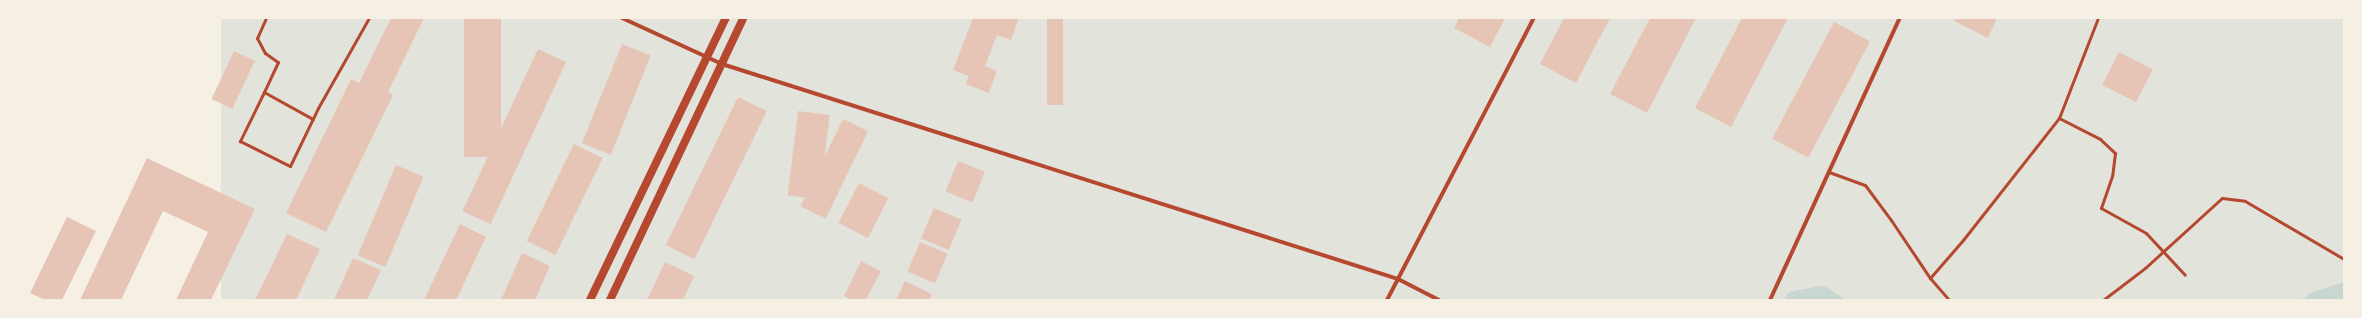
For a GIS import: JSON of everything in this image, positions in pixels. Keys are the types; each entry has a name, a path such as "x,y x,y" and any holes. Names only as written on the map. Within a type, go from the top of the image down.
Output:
{"main road":[{"path":"590,300 726,18"},
{"path":"610,300 743,18"}],"street":[{"path":"622,18 722,64 1398,279 1439,300"},
{"path":"1386,300 1534,18"},
{"path":"1770,300 1900,18"}],"lane":[{"path":"266,18 257,38 264,53 278,62 240,141 290,166 313,119 369,18"},
{"path":"1930,278 1963,240 2059,118 2098,18"},
{"path":"264,92 313,119"},
{"path":"2059,118 2100,139 2115,153 2112,176 2101,208 2146,234 2185,275"},
{"path":"1829,172 1865,185 1891,220 1930,278 1949,300"},
{"path":"2103,300 2164,252 2222,198 2245,200 2344,259"}],"shaded area":[{"path":"221,18 2344,18 2344,300 221,300"},
{"path":"2344,282 2344,300 2302,300 2310,293"},
{"path":"1819,286 1826,287 1846,300 1783,300 1789,292"}],"building":[{"path":"391,18 424,18 388,92 393,95 326,232 286,213 351,79 359,83"},
{"path":"464,18 501,18 501,157 464,157"},
{"path":"973,18 1019,18 1011,40 997,35 985,66 997,71 989,93 966,84 969,76 953,70"},
{"path":"1047,18 1063,18 1063,105 1047,105"},
{"path":"1459,18 1505,18 1490,47 1454,28"},
{"path":"1564,18 1610,18 1576,83 1540,64"},
{"path":"1650,18 1696,18 1647,113 1610,94"},
{"path":"1742,18 1788,18 1731,127 1695,108"},
{"path":"1956,18 1997,18 1988,38 1954,21"},
{"path":"1834,22 1870,41 1808,158 1772,139"},
{"path":"622,44 651,56 611,155 582,143"},
{"path":"538,49 566,62 490,224 462,211"},
{"path":"234,51 255,61 232,109 212,99"},
{"path":"2119,52 2153,69 2136,102 2102,85"},
{"path":"738,97 767,111 694,259 666,245"},
{"path":"798,111 830,115 819,199 788,195"},
{"path":"843,119 868,131 826,218 800,206"},
{"path":"574,144 603,158 555,255 527,241"},
{"path":"147,158 255,209 211,300 176,300 208,232 163,211 121,300 80,300"},
{"path":"958,161 985,172 973,202 946,192"},
{"path":"396,165 424,177 385,267 358,255"},
{"path":"859,183 888,198 868,238 839,223"},
{"path":"934,208 962,220 949,250 921,238"},
{"path":"67,217 96,231 62,300 45,300 30,293"},
{"path":"460,224 486,237 456,300 424,300"},
{"path":"287,234 320,249 296,300 255,300"},
{"path":"920,242 948,254 935,283 907,271"},
{"path":"522,253 550,266 535,300 501,300"},
{"path":"353,258 381,270 367,300 334,300"},
{"path":"861,261 881,271 866,300 852,300 844,296"},
{"path":"665,262 694,276 683,300 647,300"},
{"path":"905,281 932,294 929,300 896,300"}]}
